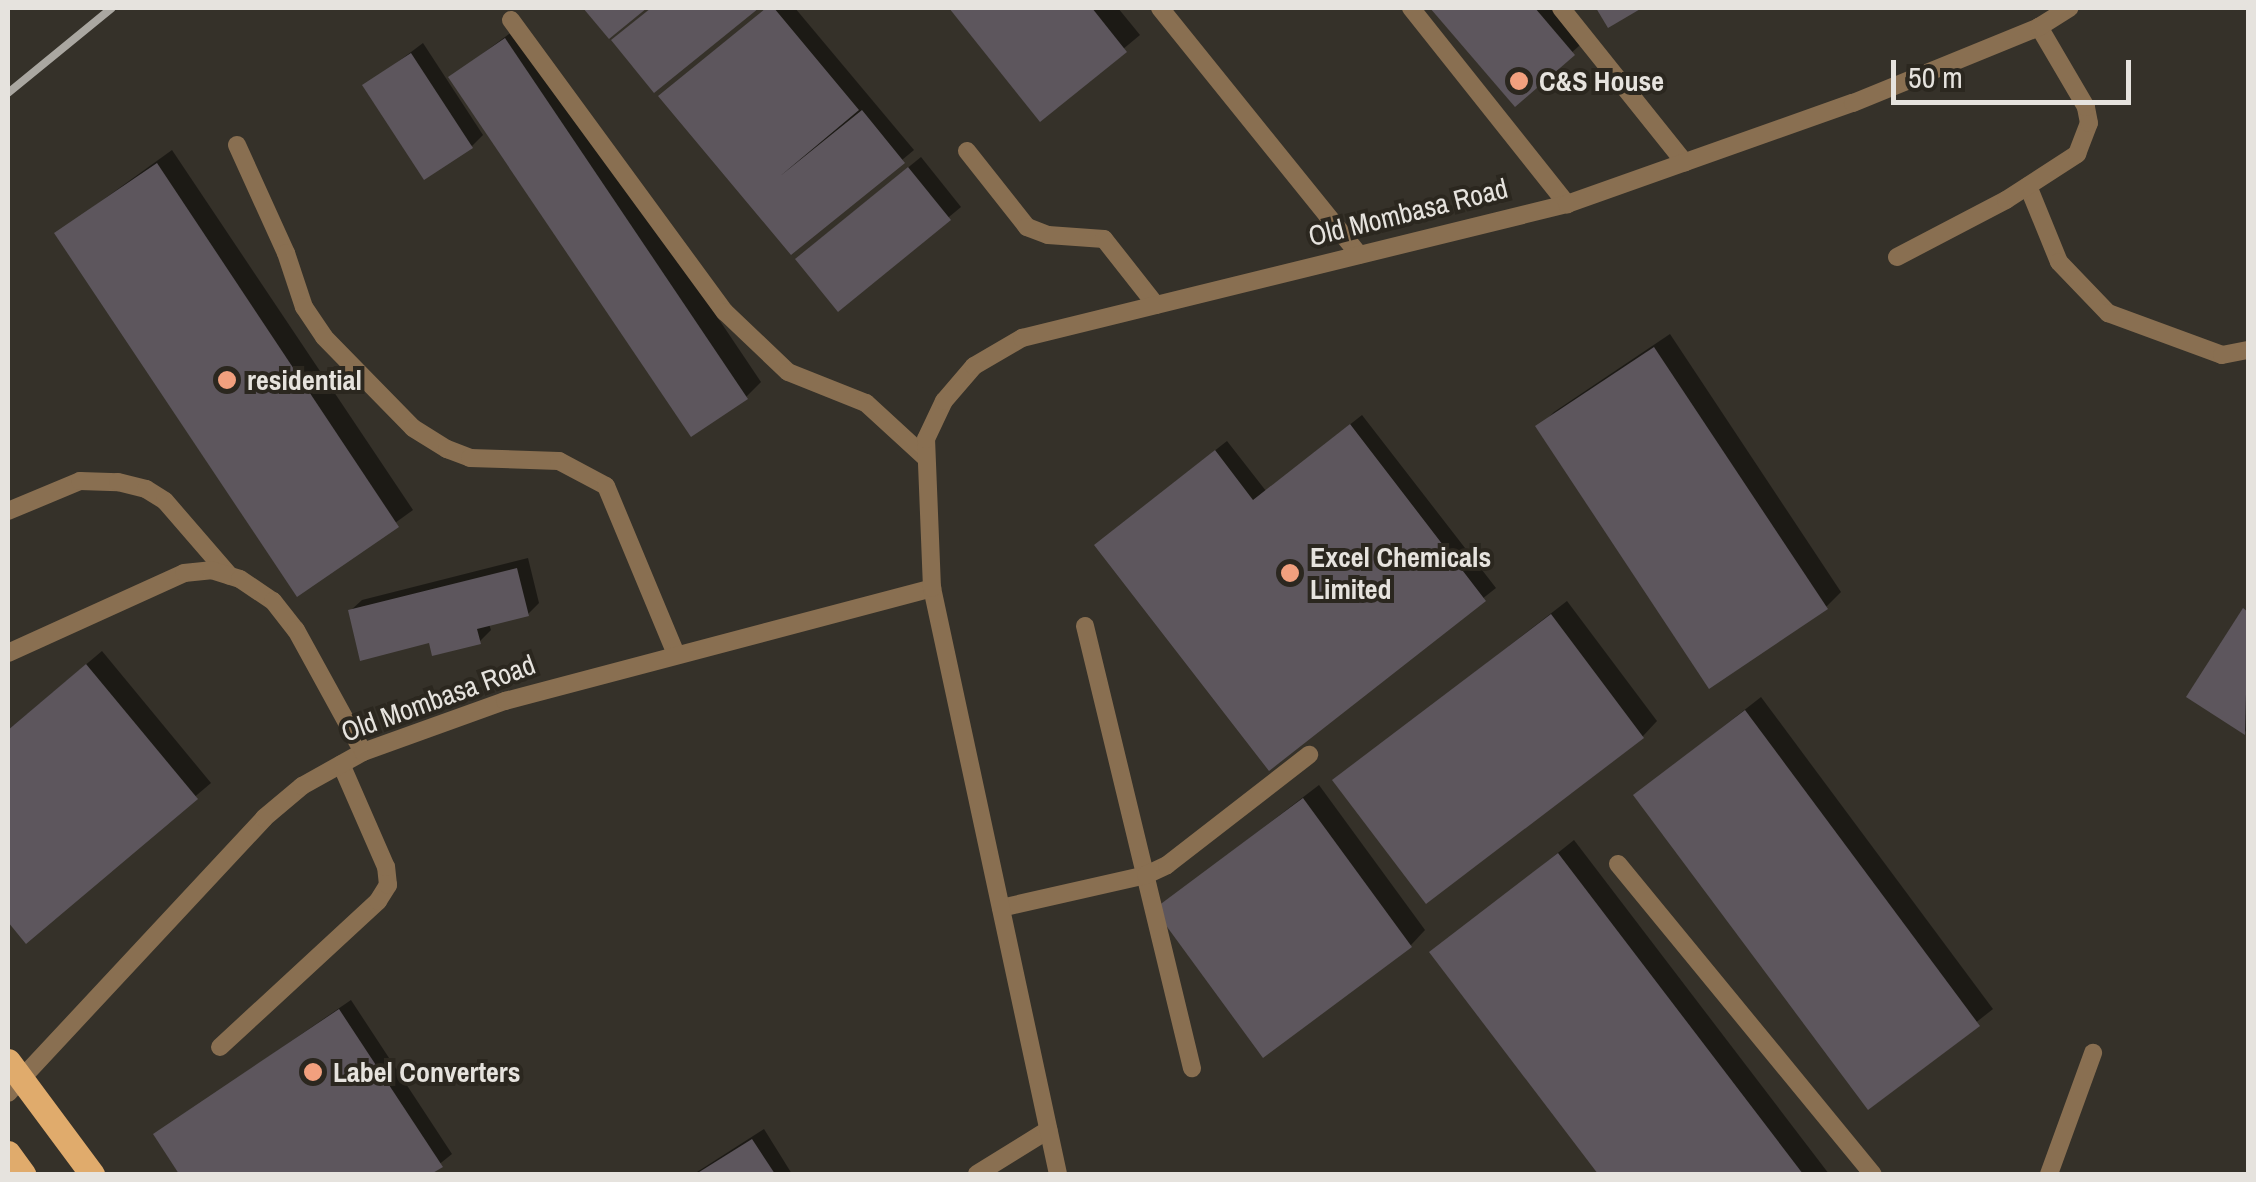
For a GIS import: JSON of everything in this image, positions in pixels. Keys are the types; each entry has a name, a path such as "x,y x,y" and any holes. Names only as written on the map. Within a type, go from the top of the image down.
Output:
{"main road":[{"name":"Old Mombasa Road","path":"12,1077 50,1116 92,1174"}],"lane":[{"path":"1160,8 1359,255"},
{"path":"1410,8 1567,204"},
{"path":"1561,8 1686,162"},
{"name":"Old Mombasa Road","path":"1058,1174 932,588 926,439 944,401 974,366 1022,338 1567,204 1853,103 2038,28 2069,8"},
{"path":"511,20 725,312 788,372 866,403 925,457"},
{"path":"1897,257 2028,186 2076,154 2089,124 2086,107 2038,28"},
{"path":"238,145 304,307 324,337 413,428 447,449 470,458 559,461 606,486 676,654"},
{"path":"967,150 1026,227 1048,235 1104,239 1156,305"},
{"path":"2028,186 2059,262 2108,313 2222,356 2248,350"},
{"path":"8,511 80,481 118,482 146,490 165,500 230,576"},
{"path":"8,653 184,573 211,570 273,600 296,630 362,752"},
{"name":"Old Mombasa Road","path":"12,1077 264,818 302,786 362,752 505,701 932,588"},
{"path":"1084,626 1192,1068"},
{"path":"1002,908 1146,875 1185,853 1310,755"},
{"path":"220,1048 378,900 388,884 386,867 341,764"},
{"path":"1618,864 1873,1174"},
{"path":"2049,1174 2093,1053"},
{"path":"977,1174 1048,1130"}],"building":[{"path":"583,8 647,8 609,39"},
{"path":"651,8 759,8 654,93 611,40"},
{"path":"766,8 774,8 859,110 779,177 862,110 905,163 791,255 658,96"},
{"path":"949,8 1092,8 1127,52 1040,122"},
{"name":"C&S House","path":"1430,8 1535,8 1575,55 1515,107"},
{"path":"1596,8 1642,8 1608,28"},
{"path":"505,38 748,399 691,437 448,77"},
{"path":"411,53 473,148 424,180 362,85"},
{"name":"residential","path":"157,163 399,527 297,597 54,233"},
{"path":"908,167 951,220 838,312 795,259"},
{"path":"1654,347 1828,609 1709,689 1535,426"},
{"name":"Excel Chemicals Limited","path":"1350,424 1486,601 1269,771 1094,545 1215,450 1253,500"},
{"path":"517,568 529,616 477,629 481,644 432,656 429,643 360,661 348,610"},
{"path":"2243,608 2248,612 2245,735 2186,697"},
{"path":"1551,614 1644,738 1426,904 1332,780"},
{"path":"86,664 198,799 26,944 8,922 8,730"},
{"path":"1745,710 1980,1026 1868,1110 1633,795"},
{"path":"1303,798 1412,947 1263,1058 1154,909"},
{"path":"1558,853 1803,1174 1598,1174 1429,952"},
{"name":"Label Converters","path":"339,1009 443,1167 431,1174 179,1174 153,1134"},
{"path":"752,1139 775,1174 696,1174"}],"railway":[{"path":"8,93 112,8"}],"place":[{"name":"C&S House","path":"1519,81"},
{"name":"residential","path":"227,380"},
{"name":"Excel Chemicals Limited","path":"1290,573"},
{"name":"Label Converters","path":"313,1072"}]}
